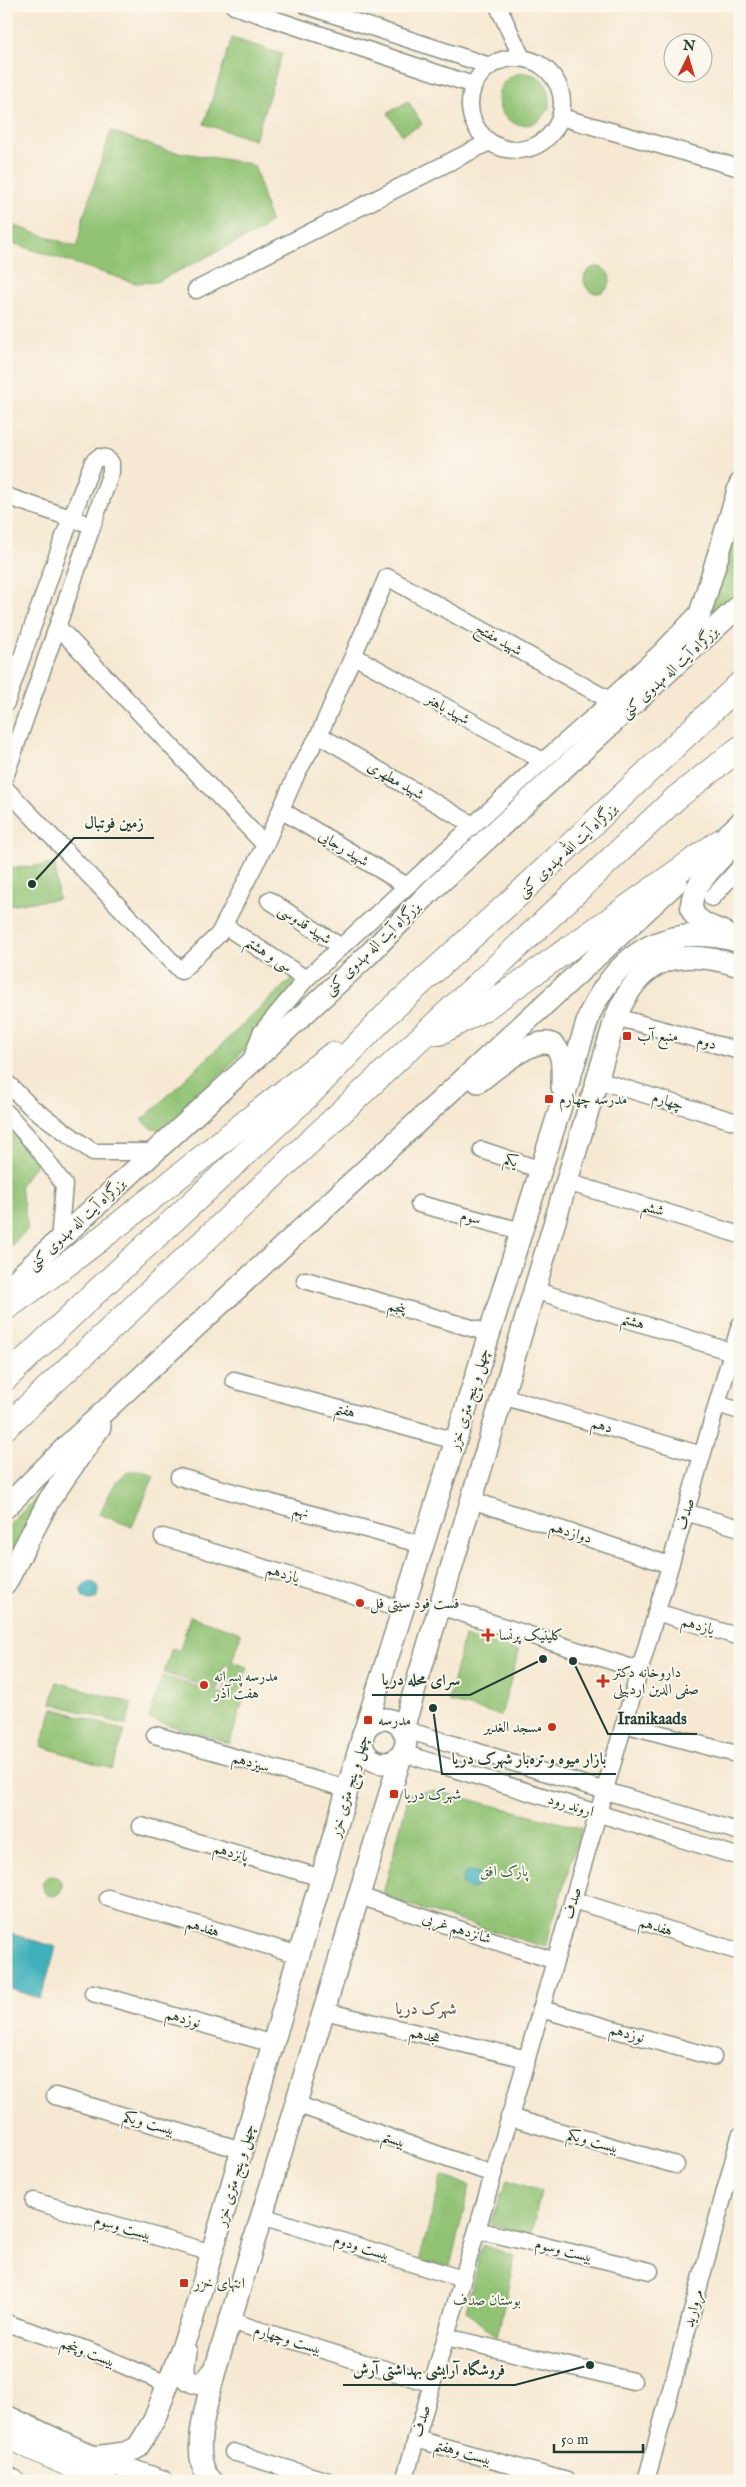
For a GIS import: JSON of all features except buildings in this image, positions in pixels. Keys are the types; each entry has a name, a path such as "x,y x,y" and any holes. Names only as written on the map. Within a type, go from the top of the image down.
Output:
{"highway":[{"name":"بزرگراه آیت الله مهدوی کنی","path":"390,1011 520,893 740,684"},
{"path":"6,1427 676,798 740,748"},
{"path":"411,1048 485,1008 729,839"},
{"path":"6,1308 85,1252 287,1088 390,1011"},
{"path":"6,1378 94,1293 310,1094 390,1011"},
{"path":"6,2436 105,2481"},
{"path":"6,2478 12,2481"}],"main road":[{"path":"612,701 642,674 700,614 740,484"},
{"name":"بزرگراه آیت اله مهدوی کنی","path":"6,1292 59,1240 367,956 497,830 740,605"},
{"path":"642,674 681,661"},
{"path":"632,706 642,674"},
{"path":"736,940 702,922 694,916 691,907 693,893 740,823"},
{"path":"6,1507 70,1443 120,1399 400,1138 729,839"},
{"path":"644,960 667,939 694,935 736,940"},
{"path":"732,963 719,955 718,948 721,942 736,940"},
{"path":"644,960 664,961 681,957 732,963"},
{"name":"چهل و پنج متری خزر","path":"403,1729 616,1017 644,960"},
{"name":"چهل و پنج متری خزر","path":"94,2457 125,2453 137,2448 154,2420 191,2324 363,1736 590,1013 610,978 644,960"},
{"path":"400,1138 529,1046 540,1042 550,1044 557,1049 561,1060 563,1100"},
{"path":"6,1583 49,1500 120,1399"},
{"path":"212,2481 200,2460 202,2426 216,2370 406,1741 403,1729 391,1720 377,1720 366,1729 363,1736 365,1751 375,1761 390,1762 402,1754"},
{"path":"191,2324 182,2370 185,2378 193,2383 201,2384 216,2370"},
{"path":"6,2416 94,2457 162,2481"}],"street":[{"path":"234,6 473,85"},
{"path":"307,6 490,66"},
{"path":"498,6 522,58"},
{"path":"507,58 522,58 544,68 559,86 563,101 561,117 555,130 545,141 532,148 517,151 502,149 489,142 478,131 471,116 469,100 473,85 482,72 490,66 507,58"},
{"path":"561,117 740,168"},
{"path":"196,290 489,142"},
{"path":"6,703 11,676 93,462 99,457 106,458 111,463 112,469 6,774"},
{"path":"6,496 93,526"},
{"name":"شهید مفتح","path":"354,656 387,577 612,701"},
{"path":"58,627 266,845"},
{"path":"6,789 181,971 219,934 266,845 298,771 319,735 354,656"},
{"name":"شهید باهنر","path":"354,656 543,761"},
{"path":"11,676 38,684"},
{"path":"250,1063 261,1033 306,979 543,761 612,701"},
{"name":"شهید مطهری","path":"319,735 474,825"},
{"name":"شهید رجایی","path":"281,810 407,886"},
{"path":"712,898 739,870"},
{"name":"شهید قدوسی","path":"269,900 341,947"},
{"name":"سی و هشتم","path":"231,930 306,979"},
{"name":"دوم","path":"616,1017 740,1051"},
{"name":"چهارم","path":"597,1080 740,1123"},
{"path":"6,1082 31,1106 93,1152 154,1152"},
{"path":"6,1112 37,1147 64,1186 59,1240"},
{"name":"یکم","path":"482,1150 541,1170"},
{"name":"ششم","path":"566,1182 740,1235"},
{"name":"سوم","path":"420,1204 522,1231"},
{"name":"پنجم","path":"305,1280 489,1334"},
{"name":"هشتم","path":"534,1290 732,1352"},
{"name":"صدف","path":"404,2481 740,1325"},
{"name":"هفتم","path":"234,1380 456,1441"},
{"name":"دهم","path":"502,1396 702,1454"},
{"path":"717,1404 740,1411"},
{"name":"نهم","path":"179,1476 423,1545"},
{"name":"دوازدهم","path":"471,1500 670,1565"},
{"path":"685,1512 740,1528"},
{"name":"یازدهم","path":"163,1536 403,1610"},
{"path":"439,1606 639,1670"},
{"name":"یازدهم","path":"656,1612 740,1637"},
{"path":"624,1724 740,1755"},
{"name":"اروند رود","path":"403,1729 740,1832"},
{"name":"سیزدهم","path":"155,1735 348,1789"},
{"name":"اروند رود","path":"402,1754 740,1856"},
{"name":"پانزدهم","path":"141,1826 322,1878"},
{"name":"شانزدهم غربی","path":"359,1896 555,1961"},
{"name":"هفدهم","path":"108,1898 299,1955"},
{"name":"هفدهم","path":"573,1900 740,1952"},
{"name":"نوزدهم","path":"93,1993 273,2044"},
{"name":"نوزدهم","path":"541,2008 713,2057"},
{"name":"هجدهم","path":"324,2011 526,2058"},
{"name":"بیست ویکم","path":"55,2096 242,2150"},
{"name":"بیستم","path":"296,2104 493,2174"},
{"name":"بیست ویکم","path":"509,2118 676,2164"},
{"name":"مروارید","path":"646,2481 740,2136"},
{"name":"بیست وسوم","path":"34,2201 212,2253"},
{"name":"بیست ودوم","path":"262,2216 462,2279"},
{"name":"بیست وسوم","path":"477,2230 650,2271"},
{"name":"بیست وچهارم","path":"230,2321 432,2384"},
{"name":"بیست وپنجم","path":"6,2323 88,2350 168,2385"},
{"path":"446,2337 633,2382"},
{"name":"بیست وهفتم","path":"416,2439 567,2481"},
{"path":"232,2452 328,2481"}],"green space":[{"path":"232,38 282,54 255,140 204,124"},
{"path":"519,73 529,73 543,80 550,94 550,104 543,118 529,125 519,125 509,121 502,114 498,104 498,94 502,84 509,77"},
{"path":"408,101 422,124 402,135 388,113"},
{"path":"111,131 165,150 247,163 255,167 270,222 261,230 156,282 135,283 6,241 6,223 77,247 83,218"},
{"path":"597,267 606,271 610,280 606,289 597,293 588,289 584,280 588,271"},
{"path":"740,518 740,592 694,636"},
{"path":"55,864 58,899 6,905 6,869"},
{"path":"293,977 300,983 230,1066 164,1130 152,1129 142,1120"},
{"path":"6,1122 40,1159 20,1185 28,1229 6,1250"},
{"path":"128,1471 141,1471 154,1476 132,1527 99,1514 117,1480"},
{"path":"46,1489 6,1563 6,1528"},
{"path":"190,1616 241,1633 232,1662 247,1667 238,1699 243,1700 230,1743 149,1719 162,1676 223,1694 231,1666 225,1664 217,1690 164,1673 172,1648 180,1650"},
{"path":"464,1636 519,1651 501,1715 448,1702"},
{"path":"57,1682 132,1703 126,1725 51,1703"},
{"path":"53,1708 125,1731 112,1769 41,1746"},
{"name":"پارک افق","path":"433,1790 581,1828 545,1947 382,1897 409,1794"},
{"path":"48,1876 56,1876 62,1882 62,1890 56,1896 48,1896 42,1890 42,1882"},
{"path":"442,2176 470,2185 450,2266 419,2262"},
{"path":"507,2180 541,2191 531,2236 490,2223"},
{"name":"بوستان صدف","path":"482,2245 515,2256 497,2337 466,2310"}],"water":[{"path":"90,1582 96,1585 99,1591 96,1597 90,1600 84,1597 81,1591 84,1585"},
{"path":"471,1871 477,1874 480,1880 477,1886 471,1889 465,1886 462,1880 465,1874"},
{"path":"12,1934 56,1947 41,1999 6,1987 6,1953"}],"place":[{"name":"زمین فوتبال","path":"32,884"},
{"name":"منبع آب","path":"627,1036"},
{"name":"مدرسه چهارم","path":"549,1099"},
{"name":"فست فود سیتی فل","path":"360,1603"},
{"name":"کلینیک پرنسا","path":"488,1635"},
{"name":"سرای محله دریا","path":"543,1659"},
{"name":"Iranikaads","path":"573,1661"},
{"name":"داروخانه دکتر صفی الدین اردبیلی","path":"603,1681"},
{"name":"مدرسه پسرانه هفت آذر","path":"204,1685"},
{"name":"بازار میوه و تره‌بار شهرک دریا","path":"433,1708"},
{"name":"مدرسه","path":"368,1720"},
{"name":"مسجد الغدیر","path":"552,1727"},
{"name":"شهرک دریا","path":"394,1794"},
{"name":"انتهای خزر","path":"184,2283"},
{"name":"فروشگاه آرایشی بهداشتی آرش","path":"590,2365"}],"district":[{"name":"شهرک دریا","path":"426,2008"}]}
